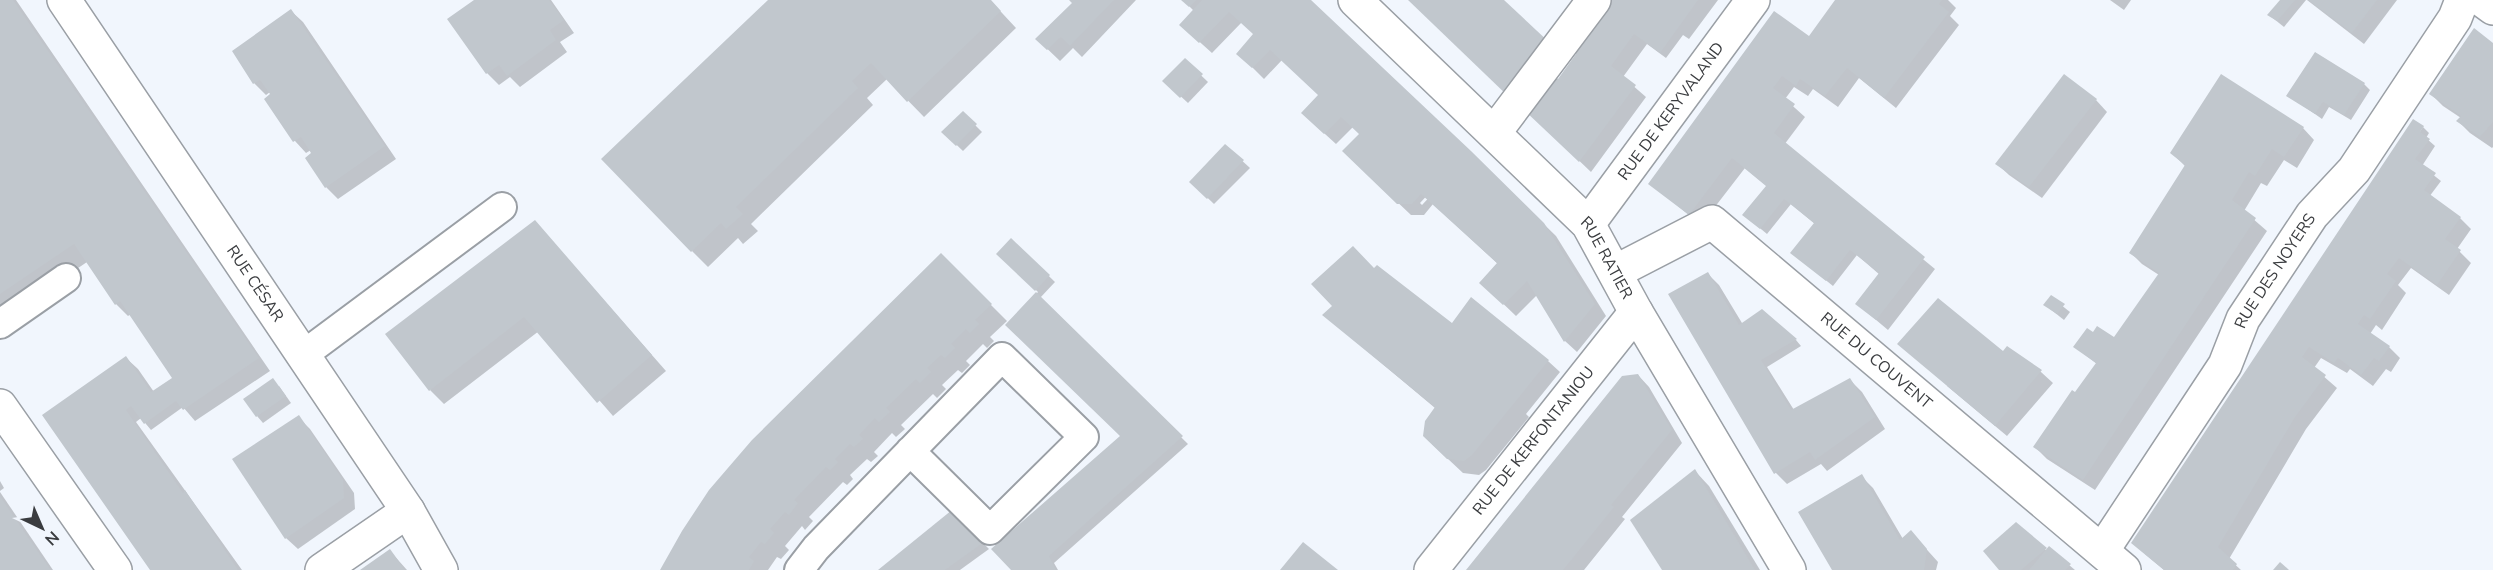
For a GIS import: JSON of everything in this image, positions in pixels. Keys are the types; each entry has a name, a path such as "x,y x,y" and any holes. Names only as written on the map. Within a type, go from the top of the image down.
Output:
{"street":[{"name":"RUE CÉSAR","path":"64,0 408,510 441,570"},
{"name":"RUE RATIER","path":"1355,0 1588,224 1636,312 1789,570"},
{"path":"1494,133 1594,0"},
{"name":"RUE DE KERYVALAND","path":"1588,224 1753,0"},
{"name":"RUE DES NOYERS","path":"2113,561 2225,365 2243,319 2312,214 2354,170 2455,18 2462,0"},
{"path":"2482,0 2493,8"},
{"name":"RUE DU COUVENT","path":"1615,272 1712,222 2113,561"},
{"name":"RUE DE KERFONTANIOU","path":"1431,570 1636,312"},
{"path":"0,406 115,570"},
{"path":"322,570 408,510"}],"lane":[{"path":"303,355 502,207"},
{"path":"0,324 66,278"},
{"path":"799,570 816,548 910,450 1002,357 1084,437 990,530 910,450"}],"building":[{"path":"0,0 13,0 259,358 183,410 176,401 144,424 131,406 126,410 183,493 185,490 238,570 150,570 42,415 126,356 151,392 172,378 120,301 115,305 74,244 0,294"},
{"path":"474,0 549,0 564,20 550,30 556,40 507,76 499,65 486,74 447,19"},
{"path":"768,0 991,0 1001,11 907,102 871,63 852,81 858,88 736,207 743,214 726,229 721,223 691,252 601,159"},
{"path":"1069,0 1114,0 1070,46 1061,37 1047,50 1035,39 1072,3"},
{"path":"1181,0 1196,0 1189,7"},
{"path":"1202,0 1311,0 1471,151 1544,223 1595,304 1564,342 1527,281 1503,305 1479,283 1497,263 1421,194 1412,204 1397,204 1342,151 1359,134 1341,117 1324,134 1301,113 1318,95 1270,50 1252,68 1236,54 1253,34 1229,12 1199,43 1179,25"},
{"path":"1408,0 1504,0 1551,44 1510,98"},
{"path":"1605,0 1698,0 1660,53 1634,34 1611,66 1636,85 1579,162 1522,108 1549,72 1558,79 1576,54 1572,52"},
{"path":"1835,0 1942,0 1939,4 1949,12 1884,98 1847,68 1825,96 1800,79 1796,86 1782,76 1773,88 1795,104 1774,133 1925,257 1876,320 1855,304 1879,273 1850,250 1826,281 1790,253 1814,223 1784,199 1760,229 1742,215 1766,186 1732,158 1689,215 1648,184 1774,11 1809,36"},
{"path":"2280,0 2295,0 2277,21 2267,15"},
{"path":"2308,0 2377,0 2352,33"},
{"path":"291,9 385,146 325,188 305,158 311,153 301,137 293,142 264,99 270,94 260,80 253,84 232,51"},
{"path":"2474,28 2493,43 2493,122 2480,137 2456,121 2461,116 2429,94"},
{"path":"2315,52 2365,83 2344,115 2323,102 2315,114 2286,96"},
{"path":"1185,58 1203,74 1180,98 1162,81"},
{"path":"2064,74 2097,99 2029,187 1995,164"},
{"path":"2221,74 2304,127 2284,157 2272,149 2255,176 2249,172 2232,200 2256,218 2083,480 2033,447 2072,390 2075,392 2096,363 2073,347 2087,328 2093,332 2097,326 2114,337 2159,273 2129,253 2185,165 2170,153"},
{"path":"963,111 977,124 956,146 941,132"},
{"path":"2413,119 2424,126 2420,132 2430,139 2415,159 2436,173 2424,190 2461,217 2445,239 2461,250 2437,285 2399,258 2387,274 2396,281 2370,319 2364,315 2358,324 2390,346 2379,361 2374,358 2361,375 2338,358 2334,363 2309,347 2302,357 2326,375 2295,417 2218,547 2237,564 2233,570 2164,570 2131,543"},
{"path":"1225,144 1244,160 1207,199 1189,182"},
{"path":"535,220 652,355 597,403 524,317 429,391 385,334"},
{"path":"1011,238 1050,275 1035,291 996,254"},
{"path":"1353,246 1374,268 1377,265 1452,323 1471,297 1549,360 1472,455 1464,461 1447,459 1423,436 1425,421 1435,407 1322,315 1332,306 1311,284"},
{"path":"941,253 992,304 975,320 979,324 970,333 966,329 951,344 955,348 945,358 941,355 927,368 931,372 920,383 916,379 886,408 890,412 879,422 875,418 859,435 863,439 854,447 850,444 835,459 838,462 830,470 826,467 794,500 798,503 789,515 785,512 770,529 774,533 765,544 761,542 749,557 754,561 749,570 660,570 709,490 752,440"},
{"path":"1708,272 1739,325 1762,309 1797,339 1761,360 1791,410 1850,378 1875,417 1815,460 1810,452 1774,474 1668,294"},
{"path":"1036,292 1183,436 1049,556 1056,570 1011,570 991,549 1120,436 1005,325"},
{"path":"2051,295 2065,304 2057,314 2043,305"},
{"path":"1938,298 2003,351 2007,346 2042,370 1995,426 1897,344"},
{"path":"1638,374 1672,430 1611,505 1614,507 1563,570 1466,570 1622,376"},
{"path":"273,378 286,396 256,417 243,399"},
{"path":"299,415 343,480 344,498 285,539 232,459"},
{"path":"1695,469 1755,570 1662,570 1630,520"},
{"path":"1862,474 1900,540 1911,530 1927,549 1924,570 1832,570 1798,512"},
{"path":"0,496 23,530 51,570 0,570"},
{"path":"952,510 984,542 945,570 878,570"},
{"path":"2016,522 2047,548 2021,570 1999,570 1983,551"},
{"path":"1303,542 1338,570 1280,570"},
{"path":"2049,546 2071,564 2065,570 2029,570"},
{"path":"390,549 405,570 360,570"},
{"path":"2280,562 2289,570 2273,570"}]}
